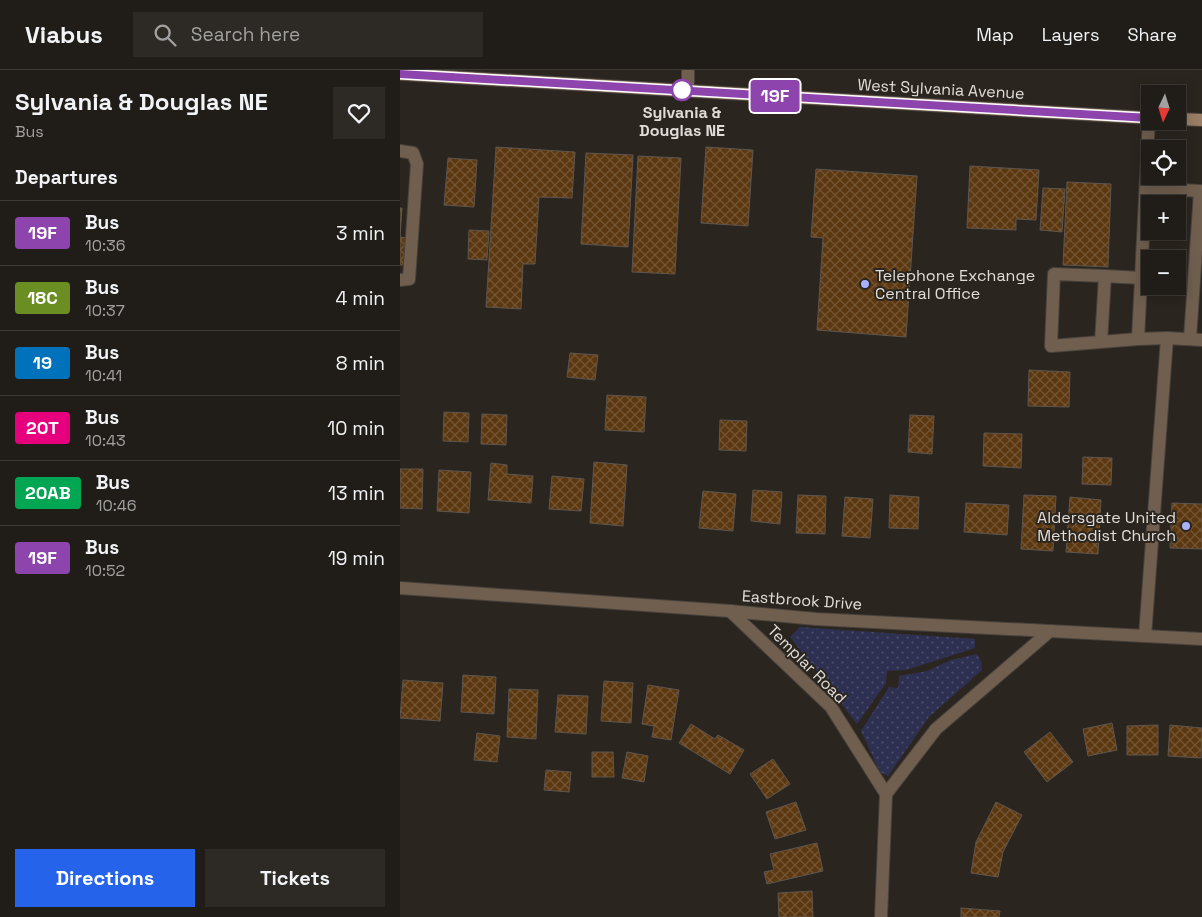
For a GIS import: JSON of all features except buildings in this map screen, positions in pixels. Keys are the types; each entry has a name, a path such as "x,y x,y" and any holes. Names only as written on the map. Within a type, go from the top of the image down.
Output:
{"main road":[{"name":"West Sylvania Avenue","path":"400,74 1141,117"},
{"path":"1186,119 1202,120"}],"street":[{"path":"688,70 688,90"},
{"path":"1143,250 1149,130"},
{"path":"400,151 413,154 417,164 409,279 400,280"},
{"path":"1138,339 1141,278 1054,274 1051,346 1138,339 1196,340 1201,191 1146,188"},
{"path":"1101,342 1105,276"},
{"path":"1145,636 1167,338"},
{"name":"Eastbrook Drive","path":"400,588 730,611 816,619 1202,639"},
{"name":"Templar Road","path":"730,611 830,707 886,794"},
{"path":"881,917 886,794 936,729 1050,631"}],"shaded area":[{"path":"800,627 975,639 975,648 906,670 887,671 886,683 857,724 790,637"},
{"path":"977,654 981,661 982,670 929,717 888,776 880,772 861,731 889,687 898,688 899,676 927,671 951,660"}],"bus line":[{"name":"19F","path":"400,74 1141,117"}],"place":[{"name":"Sylvania & Douglas NE","path":"682,90"},
{"name":"Telephone Exchange Central Office","path":"865,284"},
{"name":"Aldersgate United Methodist Church","path":"1186,526"}]}
